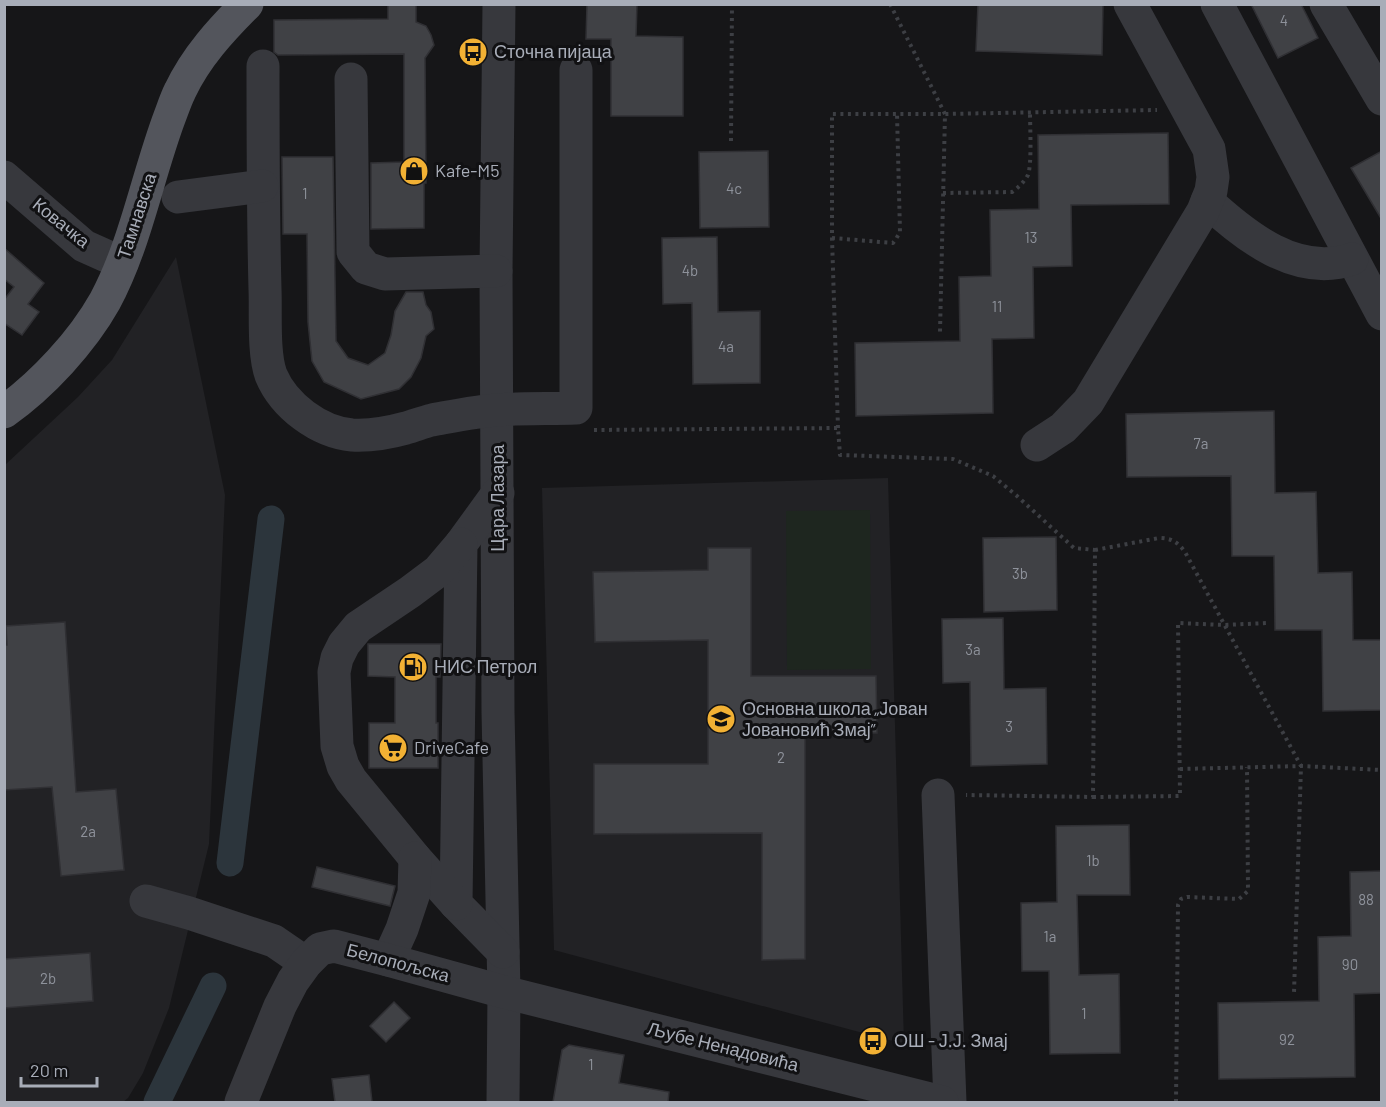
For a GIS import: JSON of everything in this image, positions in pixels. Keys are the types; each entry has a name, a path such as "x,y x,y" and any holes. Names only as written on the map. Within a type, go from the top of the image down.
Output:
{"main road":[{"name":"Тамнавска","path":"4,412 56,368 81,337 104,302 122,263 158,147 180,91 200,56 247,4"}],"street":[{"name":"Цара Лазара","path":"499,4 496,271 498,712 504,992 503,1102"},
{"path":"1037,445 1063,428 1088,402 1203,211 1211,191 1213,177 1209,149 1130,4"},
{"path":"1217,4 1382,314"},
{"path":"1326,4 1382,99"},
{"path":"263,66 262,186 267,353 271,375 281,392 311,420 324,428 350,435 373,435 429,421 498,410 576,408 576,70"},
{"path":"351,79 353,252 366,268 385,274 496,271"},
{"name":"Ковачка","path":"4,177 84,246 122,263"},
{"path":"178,197 262,186"},
{"path":"1208,201 1246,232 1282,255 1311,264 1342,263 1352,259"},
{"path":"498,493 461,544 438,570 358,627 344,644 337,658 334,672 337,746 343,766 351,780 415,858 502,952"},
{"path":"456,904 461,544"},
{"path":"938,795 950,1102"},
{"path":"388,960 414,893 415,858"},
{"path":"146,902 189,913 274,941 306,963"},
{"name":"Белопољска","path":"241,1102 280,1006 293,981 320,949 334,946 504,992"},
{"name":"Љубе Ненадовића","path":"504,992 942,1102"}],"path":[{"path":"731,141 732,4"},
{"path":"890,4 945,114 940,332"},
{"path":"1187,109 832,114 832,238 840,455 953,459 993,476 1074,548 1095,550 1159,538 1166,538 1180,545 1301,766 1294,993"},
{"path":"943,192 1012,192 1019,187 1029,169 1030,112"},
{"path":"832,238 893,243 900,232 897,114"},
{"path":"576,408 576,430 838,428"},
{"path":"1093,797 1095,550"},
{"path":"938,795 1180,796 1178,623 1224,625 1268,623"},
{"path":"1180,769 1301,766 1382,770"},
{"path":"1176,1102 1178,905 1181,899 1187,897 1239,899 1248,891 1247,767"}],"shaded area":[{"path":"176,257 225,495 209,844 169,1008 143,1073 128,1098 123,1102 5,1102 5,465 78,397 112,360"},
{"name":"Основна школа „Јован Јовановић Змај”","path":"888,478 904,1044 554,950 542,488"},
{"path":"870,510 871,669 787,670 786,511"}],"building":[{"path":"388,4 416,4 416,22 426,26 434,45 425,58 424,228 371,229 371,163 404,162 404,54 278,55 274,52 274,20 388,19"},
{"path":"587,4 637,4 636,36 683,37 683,116 611,116 611,39 586,39"},
{"path":"978,4 1103,4 1102,55 976,51"},
{"path":"1251,4 1301,4 1318,38 1278,58"},
{"path":"1168,133 1169,204 1071,205 1072,266 1033,267 1034,338 992,339 993,413 856,416 855,343 960,341 959,277 991,276 990,210 1039,209 1038,135"},
{"path":"768,151 769,227 700,228 699,152"},
{"path":"1382,151 1382,220 1351,168"},
{"path":"282,157 333,157 336,341 348,358 368,365 385,353 395,311 406,292 423,292 426,305 431,312 434,329 426,336 421,358 411,377 399,389 361,399 324,382 312,361 308,322 307,234 283,234"},
{"path":"717,237 718,312 760,311 760,383 693,384 692,303 663,304 662,238"},
{"path":"4,248 44,283 28,304 39,312 22,335 4,323 4,300 14,287 4,279"},
{"path":"1274,411 1275,493 1316,492 1318,573 1352,572 1353,640 1382,640 1382,710 1323,711 1322,630 1275,630 1274,556 1232,556 1231,476 1127,477 1126,414"},
{"path":"1056,537 1057,610 984,612 983,538"},
{"path":"708,548 751,548 751,676 876,676 877,733 805,733 805,959 762,960 762,833 594,834 594,764 708,764 708,640 595,642 593,572 708,570"},
{"path":"1003,618 1004,689 1046,688 1047,764 971,766 970,682 943,683 942,619"},
{"path":"65,622 76,792 116,789 124,870 61,876 52,787 4,790 6,626"},
{"path":"368,644 441,644 440,677 436,677 438,768 369,768 369,723 395,723 395,677 368,676"},
{"path":"1129,825 1130,895 1077,895 1079,975 1119,974 1120,1053 1050,1054 1049,971 1022,971 1021,903 1057,902 1056,826"},
{"path":"317,867 395,886 390,906 312,887"},
{"path":"1382,871 1382,993 1354,994 1355,1077 1219,1079 1218,1003 1319,1001 1318,937 1351,936 1350,872"},
{"path":"90,953 93,1001 4,1008 4,959"},
{"path":"394,1002 410,1018 386,1042 370,1026"},
{"path":"569,1045 624,1055 619,1083 669,1092 668,1102 553,1102 562,1050"},
{"path":"369,1075 372,1102 335,1102 332,1079"}],"waterway":[{"path":"230,863 271,519"},
{"path":"157,1102 213,986"}],"place":[{"name":"Сточна пијаца","path":"473,52"},
{"name":"Kafe-M5","path":"414,171"},
{"name":"НИС Петрол","path":"413,667"},
{"name":"Основна школа „Јован Јовановић Змај”","path":"721,719"},
{"name":"DriveCafe","path":"393,748"},
{"name":"ОШ - Ј.Ј. Змај","path":"873,1041"}]}
